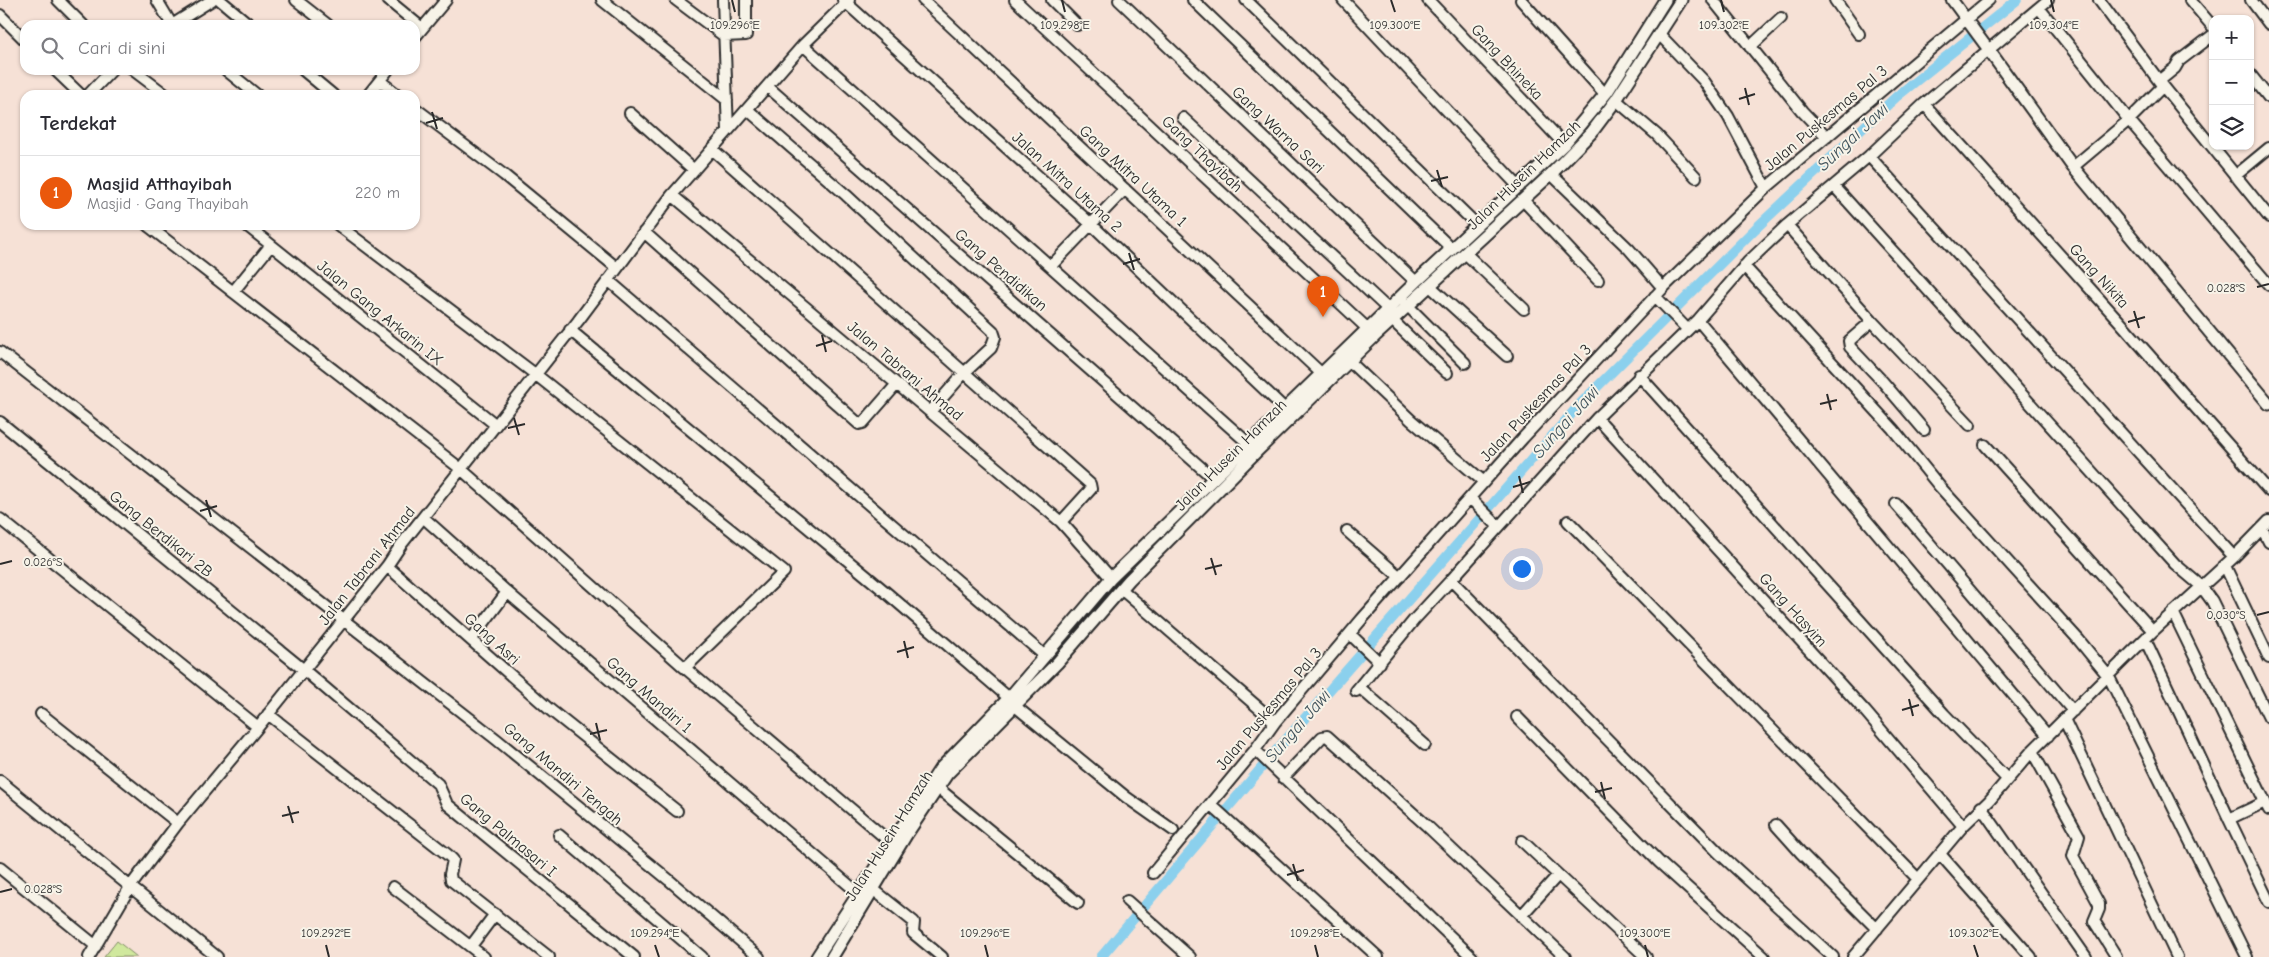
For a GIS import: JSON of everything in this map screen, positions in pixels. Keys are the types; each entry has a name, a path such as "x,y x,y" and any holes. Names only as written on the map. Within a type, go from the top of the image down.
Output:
{"street":[{"path":"58,0 78,20"},
{"path":"156,0 169,20"},
{"path":"178,20 196,4 212,0"},
{"path":"220,0 244,20"},
{"path":"296,0 322,20"},
{"path":"388,0 412,20"},
{"path":"420,31 446,0"},
{"path":"602,0 727,100"},
{"path":"676,0 724,36 744,36 746,34 746,0"},
{"path":"723,0 728,131"},
{"name":"Gang Mitra Utama 1","path":"923,0 1322,374"},
{"name":"Gang Thayibah","path":"1015,0 1368,330"},
{"path":"1052,0 1077,25"},
{"name":"Gang Warna Sari","path":"1118,0 1416,282"},
{"path":"1192,0 1452,249"},
{"path":"1246,0 1477,225"},
{"path":"1343,0 1519,187"},
{"name":"Gang Bhineka","path":"1428,0 1564,144"},
{"path":"1522,0 1605,94"},
{"name":"Jalan Husein Hamzah","path":"832,957 874,890 890,842 940,769 1012,702 1058,663 1121,589 1238,463 1349,361 1391,316 1401,298 1416,282 1564,144 1605,94 1666,0"},
{"name":"Jalan Husein Hamzah","path":"817,957 857,892 885,860 947,774 1012,702 1045,656 1111,578 1213,478 1238,463 1249,444 1368,330 1409,307 1551,174 1592,132 1616,100 1681,0"},
{"path":"1713,0 1750,47 1827,137"},
{"path":"1834,0 1859,34"},
{"path":"1952,0 2073,167 2269,404"},
{"name":"Jalan Puskesmas Pal 3","path":"1153,873 1213,806 1257,753 1275,722 1400,577 1473,501 1484,482 1660,295 1766,188 1989,0"},
{"path":"1425,746 1358,689 1378,660 1451,580 1496,523 1685,327 1698,320 1744,266 1788,225 1869,156 1924,104 2048,0"},
{"path":"2099,0 2161,84 2269,217"},
{"path":"2190,0 2209,23"},
{"path":"2251,0 2269,24"},
{"name":"Jalan Tabrani Ahmad","path":"89,957 130,887 178,823 387,566 401,545 570,330 672,195 803,45 846,1"},
{"name":"Jalan Mitra Utama 2","path":"846,1 1091,224 1285,409"},
{"path":"2039,8 2129,120 2269,285"},
{"path":"0,15 20,35"},
{"path":"1750,47 1781,18"},
{"path":"1659,34 1704,82 1728,116 1766,188"},
{"path":"2073,167 2129,120 2179,61 2209,38"},
{"path":"803,45 1249,444"},
{"path":"60,75 77,90"},
{"path":"93,90 107,75"},
{"path":"140,75 159,90"},
{"path":"232,75 251,90"},
{"path":"309,75 327,90"},
{"path":"372,90 384,75"},
{"path":"2254,79 2269,98"},
{"path":"380,81 392,90"},
{"name":"Gang Pendidikan","path":"768,87 1213,478"},
{"path":"1616,100 1657,135 1696,177"},
{"name":"Gang Nikita","path":"1924,104 2269,491"},
{"path":"748,110 846,195 988,325 995,337 993,344 964,373 930,412"},
{"path":"420,112 504,175 617,268"},
{"path":"630,113 694,170"},
{"path":"1183,118 1391,316 1447,373"},
{"path":"2235,176 2269,148"},
{"path":"712,149 1090,484 1091,489 1061,522"},
{"path":"1869,156 2234,557"},
{"path":"1551,174 1629,249 1660,295 1685,327"},
{"path":"1834,186 2175,564 2201,586 2212,601 2269,718"},
{"path":"1051,266 1126,189"},
{"name":"Jalan Tabrani Ahmad","path":"672,195 1061,522 1111,578"},
{"path":"1523,200 1598,280"},
{"path":"1788,225 1872,321 1970,425"},
{"path":"153,230 461,469 685,668 890,842"},
{"name":"Jalan Gang Arkarin IX","path":"252,230 496,425"},
{"path":"345,230 535,374 784,572 685,668"},
{"path":"644,232 860,425 897,384"},
{"path":"233,292 271,245"},
{"path":"1465,253 1524,309"},
{"path":"1744,266 1893,429 1940,487 2078,639 2109,677 2247,957"},
{"path":"608,280 1045,656"},
{"path":"1430,286 1507,356"},
{"path":"1401,298 1465,363"},
{"path":"1698,320 2048,736"},
{"path":"1872,321 1849,341 1850,347 1924,430"},
{"path":"570,330 888,594 1012,702 1126,797 1173,830"},
{"name":"Gang Mandiri Tengah","path":"0,352 496,739 669,880 759,957"},
{"path":"1349,361 1411,420 1484,482"},
{"path":"1639,375 1944,714 2007,779"},
{"name":"Gang Hasyim","path":"1597,418 1864,711 1963,826"},
{"name":"Gang Berdikari 2B","path":"0,422 304,670"},
{"path":"1985,445 2149,635 2229,819 2269,902"},
{"path":"1473,501 1496,523"},
{"path":"1896,504 2073,711"},
{"name":"Gang Mandiri 1","path":"424,518 507,592 857,892"},
{"path":"0,519 258,727"},
{"path":"1568,521 1918,879"},
{"path":"1855,956 1963,826 2032,751 2109,677 2149,635 2266,525"},
{"path":"2266,525 2269,542"},
{"path":"1347,531 1400,577"},
{"name":"Gang Asri","path":"387,566 579,733 677,811"},
{"path":"2224,566 2269,658"},
{"path":"1451,580 1719,853 1833,957"},
{"path":"1121,589 1275,722"},
{"path":"471,640 507,592"},
{"path":"2173,612 2267,806 2229,819"},
{"path":"1351,635 1378,660"},
{"name":"Gang Palmasari I","path":"304,670 438,784 447,804 634,957"},
{"path":"41,714 178,823"},
{"path":"268,714 448,854 452,860 450,874 452,880 549,957"},
{"path":"1517,717 1659,862 1764,957"},
{"path":"2064,719 2177,957"},
{"path":"1281,775 1322,737 1327,736 1426,825 1565,957"},
{"path":"2032,751 2078,836 2074,856 2098,904 2099,909 2094,921 2116,956"},
{"path":"1257,753 1472,957"},
{"path":"0,781 217,957"},
{"path":"938,788 1078,903"},
{"path":"1213,806 1378,957"},
{"path":"1982,807 2086,957"},
{"path":"1776,825 1877,929"},
{"path":"559,835 702,957"},
{"path":"1522,841 1646,957"},
{"path":"1940,854 2031,957"},
{"path":"0,868 96,946"},
{"path":"1520,916 1558,875"},
{"path":"393,887 484,957"},
{"path":"874,890 914,922 913,933 942,957"},
{"path":"1131,904 1190,957"},
{"path":"471,946 495,914"}],"green space":[{"path":"117,941 137,957 104,957"}],"waterway":[{"name":"Sungai Jawi","path":"1101,957 1269,759 1581,403 1755,229 1896,97 2017,0"}],"place":[{"name":"Masjid Atthayibah","path":"1323,317"}]}
